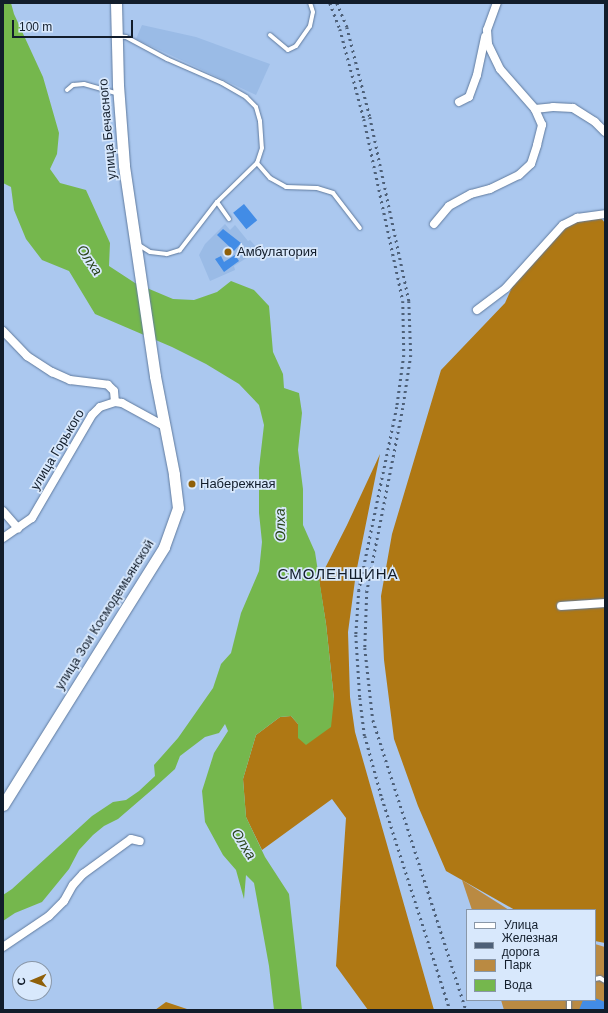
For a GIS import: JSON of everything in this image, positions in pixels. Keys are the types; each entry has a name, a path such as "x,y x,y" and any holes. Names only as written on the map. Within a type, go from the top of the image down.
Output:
{"main road":[{"name":"улица Бечасного","path":"116,3 118,94 124,165 155,376"},
{"name":"улица Зои Космодемьянской","path":"3,805 164,546 178,508 176,485 155,376"}],"street":[{"path":"459,102 469,97 477,76 494,5"},
{"path":"434,224 449,206 471,194 490,189 518,175 531,164 542,125 535,109 500,69 488,44 487,30"},
{"path":"535,109 553,107 573,108 595,122 605,132"},
{"path":"477,310 506,288 563,225 577,218 605,214"},
{"path":"3,332 27,356 52,372 70,380 108,385 114,391 114,402 122,403 164,426"},
{"name":"улица Горького","path":"3,538 32,518 92,415 100,407 114,402"},
{"path":"3,511 18,528"},
{"path":"562,606 605,603"},
{"path":"3,947 49,916 64,901 73,884 83,874 131,839 140,841"}],"lane":[{"path":"270,35 288,50 296,46 310,26 313,12 310,3"},
{"path":"116,36 126,37 167,59 222,83 246,96 256,107 260,121 262,148 257,163 217,202 180,250 167,254 150,252 136,248"},
{"path":"68,90 73,85 84,84 118,94"},
{"path":"257,163 270,178 286,187 317,188 333,193 360,228"},
{"path":"217,202 229,219"}],"shaded area":[{"path":"142,25 196,37 270,64 256,95 136,39"},
{"path":"601,218 605,223 605,943 596,941 596,909 513,909 446,871 418,806 394,739 384,660 381,596 392,534 441,370 505,303 522,265 572,220"},
{"name":"Амбулатория","path":"225,224 230,230 235,225 248,241 250,240 259,250 234,266 235,270 210,281 199,255 205,244"},
{"path":"380,454 356,573 348,632 350,697 355,732 434,1010 368,1010 336,966 346,818 332,799 262,850 246,817 243,779 256,735 280,717 291,716 298,724 298,738 334,699 326,624 319,580 347,525"},
{"path":"166,1002 190,1010 155,1010"}],"green space":[{"path":"462,880 507,909 472,909"},
{"path":"596,944 605,947 605,1010 504,1010 501,1001 596,1001"}],"water":[{"name":"Олха","path":"3,3 11,3 14,14 43,77 59,133 57,154 50,169 60,183 86,190 110,243 109,266 135,283 173,299 194,300 217,292 231,281 254,290 269,306 273,352 283,374 284,388 299,393 302,413 298,450 303,489 303,525 315,552 326,624 334,699 331,727 306,745 298,738 298,724 291,716 280,717 256,735 243,779 246,817 265,857 289,894 302,1010 274,1010 269,966 254,883 246,875 244,899 236,870 223,855 205,822 202,791 214,753 228,731 225,724 219,733 205,737 180,756 175,769 118,819 104,826 93,835 79,850 69,869 42,902 15,913 3,921 3,895 12,889 92,816 113,802 126,800 139,791 155,776 154,765 178,738 213,688 221,664 231,653 241,613 259,571 262,542 259,513 259,468 264,425 259,405 239,384 206,364 172,347 95,314 69,271 42,260 26,239 14,210 11,187 3,183"}],"building":[{"path":"244,204 257,220 246,229 233,213"},
{"path":"223,229 241,243 234,251 217,235"},
{"path":"235,255 239,261 224,272 215,259 221,256 224,262"},
{"path":"596,998 605,1002 605,1010 579,1010 583,1001 596,1001"}],"railway":[{"path":"330,3 340,29 364,119 403,301 404,355 397,407 359,590 356,635 360,698 365,736 382,798 450,1010"},
{"path":"337,3 347,27 370,117 409,301 411,355 403,408 367,591 365,648 373,720 466,1010"}],"place":[{"name":"Амбулатория","path":"228,252"},
{"name":"Набережная","path":"192,484"}],"district":[{"name":"СМОЛЕНЩИНА","path":"338,574"}]}
